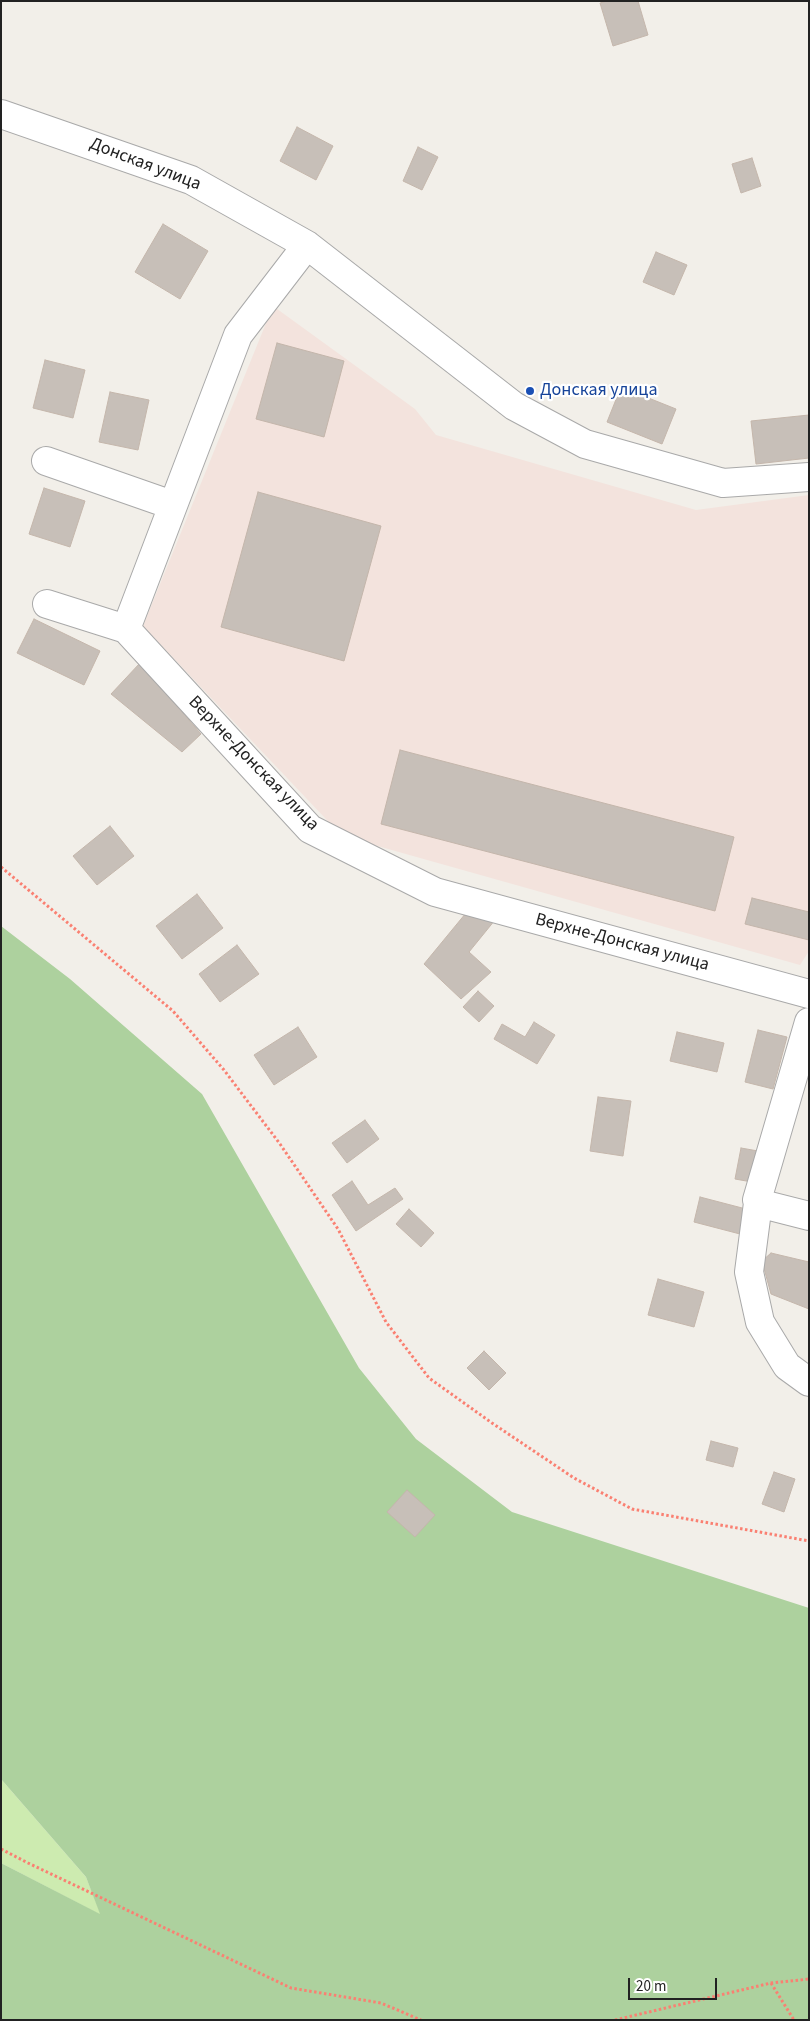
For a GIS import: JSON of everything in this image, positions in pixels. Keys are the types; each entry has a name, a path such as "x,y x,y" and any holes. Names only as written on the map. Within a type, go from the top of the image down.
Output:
{"street":[{"name":"Донская улица","path":"1,114 190,180 307,245 514,406 585,444 724,483 809,477"},
{"path":"47,604 126,629 238,336 307,245"},
{"path":"46,461 172,505"},
{"name":"Верхне-Донская улица","path":"126,629 310,829 435,892 809,994"},
{"path":"809,1022 757,1200 749,1272 760,1322 786,1366 809,1382"},
{"path":"758,1203 809,1216"}],"path":[{"path":"1,866 173,1011 224,1070 280,1144 338,1229 386,1322 430,1378 492,1423 574,1478 632,1509 809,1542"},
{"path":"1,1849 291,1988 382,2003 421,2020"},
{"path":"615,2020 771,1984 809,1979"},
{"path":"771,1984 794,2020"}],"shaded area":[{"path":"273,306 415,409 436,435 696,510 809,495 809,951 800,965 342,836 143,626"}],"green space":[{"path":"1,926 70,979 202,1094 359,1368 416,1439 512,1512 809,1608 809,2020 1,2020 1,1863 100,1914 86,1877 1,1779"},
{"path":"1,1779 86,1877 101,1915 1,1863"}],"building":[{"path":"607,1 638,1 648,35 613,46 600,3"},
{"path":"297,127 333,146 316,180 280,161"},
{"path":"418,147 438,157 422,190 403,181"},
{"path":"752,158 761,186 741,193 732,164"},
{"path":"163,224 208,251 180,299 135,272"},
{"path":"656,252 687,265 674,295 643,282"},
{"path":"277,343 344,361 324,437 256,419"},
{"path":"45,360 85,370 73,418 33,408"},
{"path":"621,387 676,409 662,444 607,422"},
{"path":"110,392 149,400 138,450 99,442"},
{"path":"809,415 809,458 756,464 751,421"},
{"path":"44,488 85,501 70,547 29,534"},
{"path":"258,492 381,526 344,661 221,627"},
{"path":"34,619 100,651 84,685 17,653"},
{"path":"140,663 201,734 182,752 111,694"},
{"path":"400,750 734,837 715,911 381,824"},
{"path":"110,826 134,856 97,885 73,856"},
{"path":"197,894 223,928 182,959 156,926"},
{"path":"752,898 809,912 809,940 745,924"},
{"path":"466,913 495,920 469,952 491,972 461,999 424,964"},
{"path":"237,945 259,974 220,1002 199,974"},
{"path":"478,991 494,1006 479,1022 463,1007"},
{"path":"534,1022 555,1035 537,1064 494,1039 502,1024 525,1037"},
{"path":"298,1027 317,1057 274,1085 254,1055"},
{"path":"758,1030 787,1037 773,1089 745,1082"},
{"path":"677,1032 724,1043 717,1072 670,1061"},
{"path":"598,1097 631,1101 623,1156 590,1151"},
{"path":"365,1120 379,1139 347,1163 332,1143"},
{"path":"741,1148 758,1151 752,1182 735,1179"},
{"path":"352,1181 368,1205 395,1188 403,1199 356,1231 332,1195"},
{"path":"700,1197 746,1209 740,1234 694,1222"},
{"path":"409,1209 434,1233 421,1247 396,1224"},
{"path":"771,1253 809,1262 809,1309 771,1294 762,1261"},
{"path":"658,1279 704,1292 694,1327 648,1315"},
{"path":"484,1351 506,1373 489,1390 467,1368"},
{"path":"711,1441 738,1448 733,1467 706,1460"},
{"path":"774,1472 795,1479 784,1512 762,1504"},
{"path":"407,1490 435,1515 415,1537 387,1512"}],"place":[{"name":"Донская улица","path":"530,391"}]}
